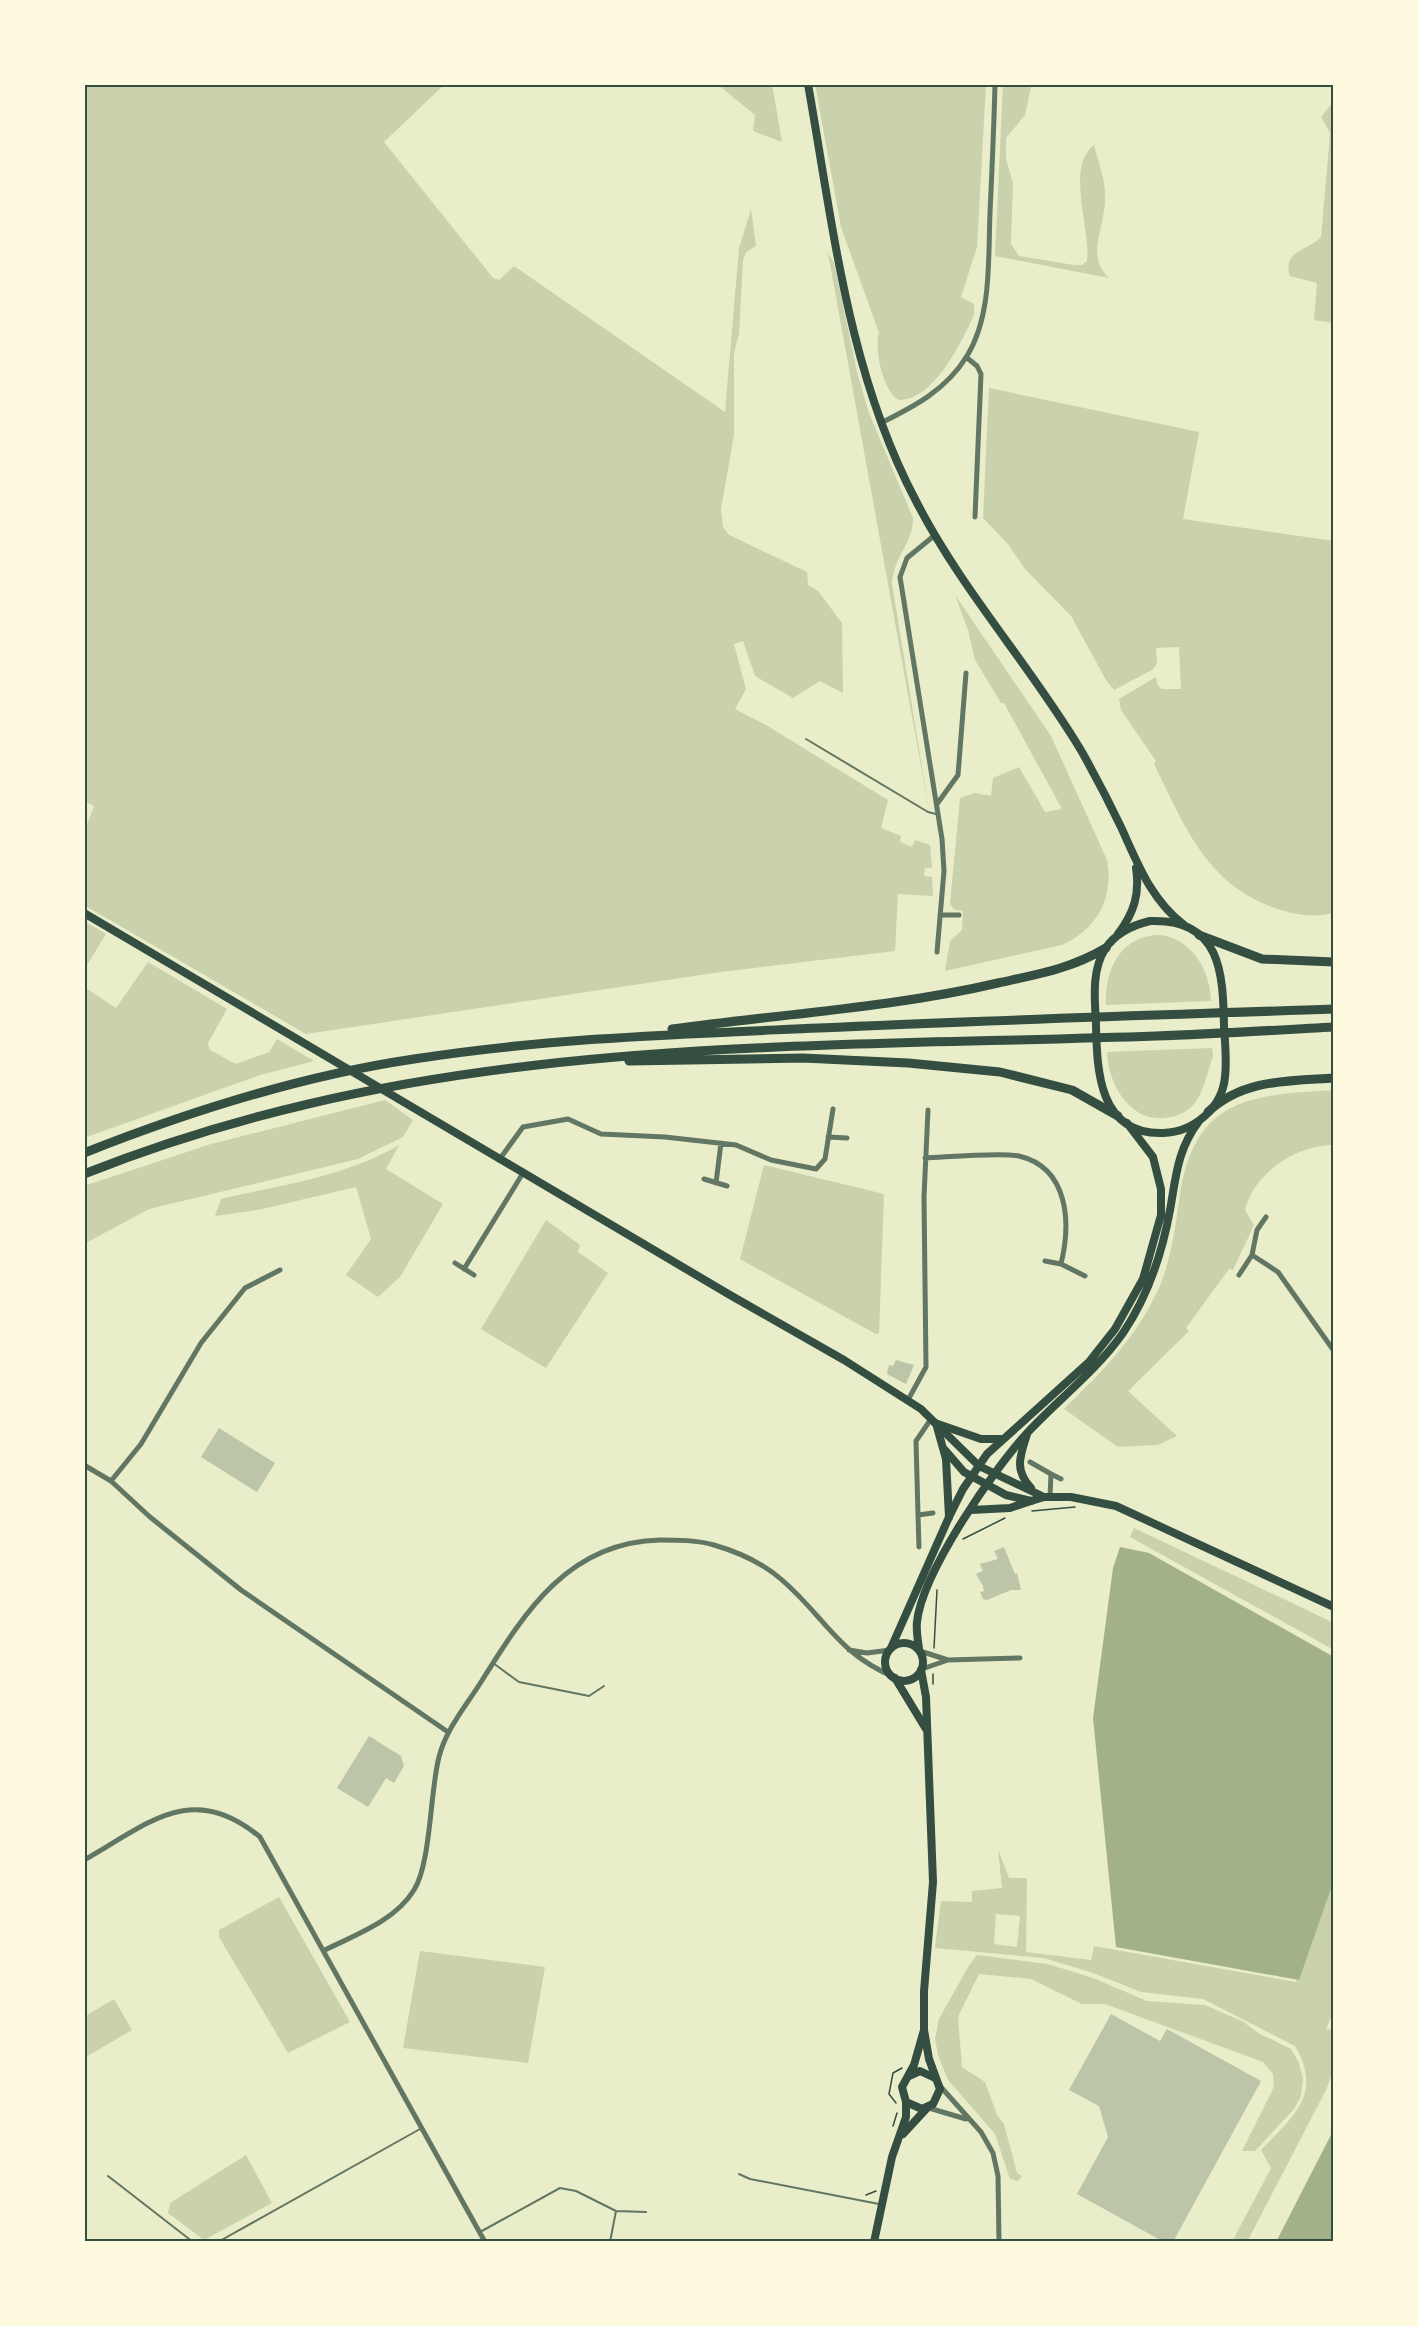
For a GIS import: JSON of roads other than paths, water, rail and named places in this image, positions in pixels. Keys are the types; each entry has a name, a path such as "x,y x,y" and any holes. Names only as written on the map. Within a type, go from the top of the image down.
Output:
{"highway":[{"path":"1118,1116 1102,1091 1097,1060 1095,992 1098,965 1106,948 1116,937 1136,925 1150,921 1175,922 1199,935 1262,959 1334,962"},
{"path":"900,2137 937,2100 937,2081 924,2030 924,1991 933,1882 923,1659 919,1650 916,1623 921,1603 937,1567 992,1474 1028,1432 1090,1370 1121,1335 1137,1311 1161,1249 1178,1159 1186,1140 1223,1089 1225,1055 1223,987 1217,960 1199,935"},
{"path":"84,1153 151,1126 275,1088 410,1059 900,1003 1066,968 1106,948"},
{"path":"616,1037 1334,1009"},
{"path":"84,1174 166,1144 273,1110 425,1079 557,1062 784,1045 1155,1036 1334,1027"},
{"path":"557,1062 802,1058 1000,1072 1058,1085 1086,1096 1127,1123 1153,1157 1161,1189 1161,1215 1143,1280 1115,1329 1089,1362 1003,1439 971,1477 949,1517 891,1649 886,1665 927,1730"},
{"path":"1208,1112 1226,1099 1257,1085 1334,1078"},
{"path":"1127,1123 1145,1130 1164,1133 1183,1129 1199,1122"},
{"path":"933,1421 981,1439 1003,1439"},
{"path":"971,1510 1010,1508 1031,1501"},
{"path":"891,1649 905,1643 919,1650"},
{"path":"895,1678 909,1680 922,1669"},
{"path":"874,2242 906,2117 906,2102 902,2087 909,2076 924,2030"},
{"path":"909,2076 926,2072 937,2081"},
{"path":"906,2102 916,2109 928,2108"}],"main road":[{"path":"808,84 846,296 865,375 881,423 915,501 935,535 1074,739 1110,804 1135,860 1156,898 1185,926"},
{"path":"1116,937 1132,913 1136,900 1135,860"},
{"path":"84,913 409,1104 499,1160 844,1360 908,1400 979,1466 992,1474 1047,1496 1093,1500 1116,1506 1334,1607"},
{"path":"933,1421 945,1450 949,1517"},
{"path":"1028,1432 1019,1458 1019,1470 1023,1480 1033,1490"},
{"path":"945,1450 971,1477 985,1486 1006,1495 1031,1501 1047,1496"}],"street":[{"path":"881,423 925,401 951,377 966,357 980,328 985,306 995,84"},
{"path":"966,357 981,374 975,517"},
{"path":"935,535 907,558 900,577 937,804 944,871 937,952"},
{"path":"937,804 958,776 966,673"},
{"path":"940,915 959,915"},
{"path":"499,1160 523,1126 568,1119 601,1134 721,1143 812,1170 824,1162 833,1109"},
{"path":"908,1400 926,1367 925,1158 928,1110"},
{"path":"828,1137 847,1138"},
{"path":"716,1183 721,1143"},
{"path":"925,1158 1018,1156 1045,1168 1063,1194 1067,1242 1061,1264"},
{"path":"464,1269 523,1173"},
{"path":"704,1179 727,1186"},
{"path":"1239,1275 1252,1255 1257,1230 1266,1217"},
{"path":"1252,1255 1278,1272 1334,1351"},
{"path":"1046,1261 1061,1264 1085,1276"},
{"path":"455,1263 474,1275"},
{"path":"111,1481 141,1444 201,1343 245,1288 280,1270"},
{"path":"919,1547 916,1441 933,1421"},
{"path":"1030,1462 1061,1479"},
{"path":"84,1465 111,1481 150,1517 242,1590 448,1732"},
{"path":"1047,1496 1051,1474"},
{"path":"918,1515 933,1513"},
{"path":"325,1950 374,1926 398,1909 414,1890 422,1869 439,1756 448,1732 544,1591 566,1573 596,1554 622,1544 649,1540 681,1540 711,1544 756,1562 782,1580 848,1649 870,1667 895,1678"},
{"path":"848,1649 867,1653 891,1649"},
{"path":"919,1650 948,1660"},
{"path":"922,1669 948,1660 1020,1658"},
{"path":"84,1860 167,1813 188,1808 208,1809 228,1816 244,1824 260,1838 325,1950 485,2242"},
{"path":"937,2081 985,2138 995,2162 999,2242"},
{"path":"928,2108 968,2120"}],"lane":[{"path":"806,739 928,812 938,815"},
{"path":"493,1663 519,1682 591,1697 604,1686"},
{"path":"218,2242 423,2128"},
{"path":"739,2174 750,2180 882,2205"},
{"path":"108,2176 193,2242"},
{"path":"480,2232 560,2188 576,2191 616,2211 646,2212"},
{"path":"610,2242 616,2211"}]}
